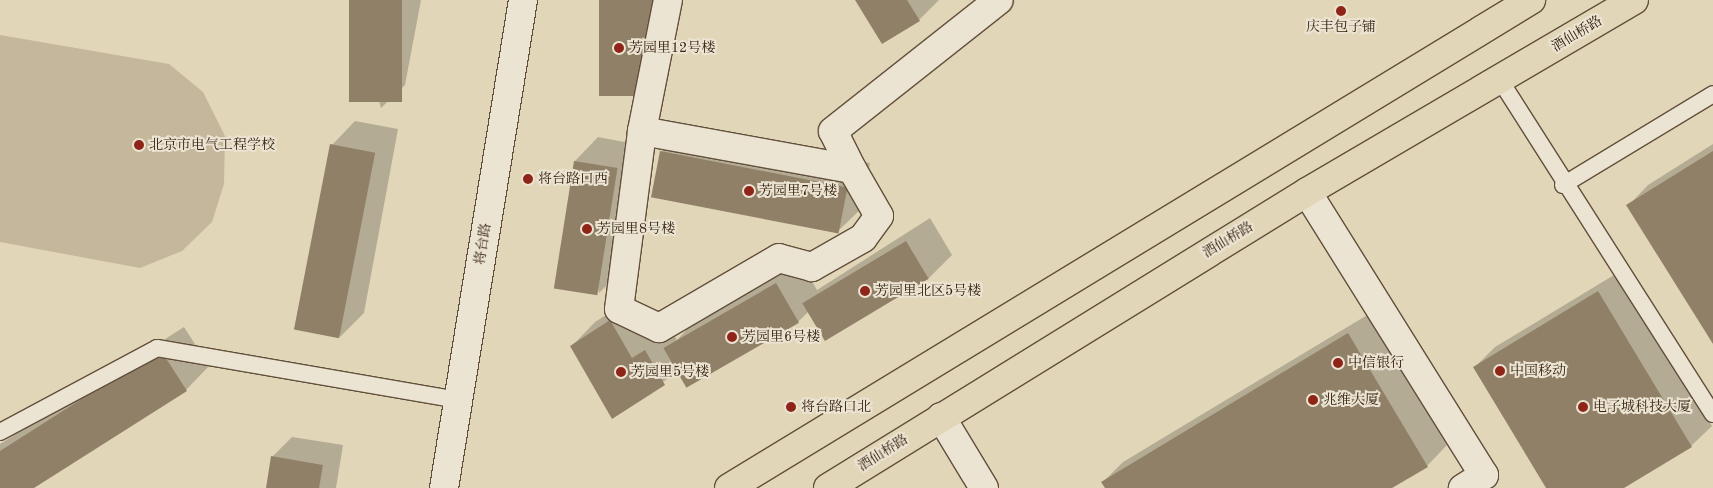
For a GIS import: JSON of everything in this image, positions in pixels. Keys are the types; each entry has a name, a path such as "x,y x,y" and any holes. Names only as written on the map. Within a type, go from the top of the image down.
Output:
{"main road":[{"name":"酒仙桥路","path":"828,488 1307,192 1634,0"},
{"path":"729,488 1526,1"}],"street":[{"name":"将台路","path":"444,488 523,0"},
{"path":"668,0 642,131 619,309 660,328 779,258 812,267 863,238 879,216 833,131 999,0"},
{"path":"642,131 852,169"},
{"path":"1307,192 1484,475 1463,488"},
{"path":"941,417 984,488"}],"lane":[{"path":"1500,80 1564,185 1713,414"},
{"path":"1564,185 1713,94"},
{"path":"0,432 157,348 458,400"}],"shaded area":[{"path":"0,35 169,64 203,92 225,136 224,184 212,222 182,251 140,268 0,242"}],"building":[{"path":"349,0 402,0 402,102 349,102"},
{"name":"芳园里12号楼","path":"599,0 653,0 653,96 599,96"},
{"path":"855,0 907,0 920,21 882,44"},
{"path":"330,144 375,153 339,338 294,330"},
{"name":"芳园里7号楼","path":"660,151 847,187 839,234 651,197"},
{"path":"1713,151 1713,344 1626,205"},
{"name":"芳园里8号楼","path":"574,161 617,168 597,295 554,288"},
{"name":"芳园里北区5号楼","path":"906,241 929,279 825,341 802,303"},
{"name":"芳园里6号楼","path":"776,283 799,323 686,388 663,348"},
{"name":"电子城科技大厦","path":"1598,291 1692,447 1624,488 1546,488 1473,367"},
{"name":"芳园里5号楼","path":"610,320 632,358 645,350 665,385 612,419 570,346"},
{"name":"兆维大厦","path":"1348,333 1428,467 1392,488 1105,488 1101,482"},
{"path":"160,349 187,391 34,488 0,488 0,451"},
{"path":"271,456 323,465 319,488 266,488"}],"place":[{"name":"庆丰包子铺","path":"1341,11"},
{"name":"芳园里12号楼","path":"619,48"},
{"name":"北京市电气工程学校","path":"139,145"},
{"name":"将台路口西","path":"528,179"},
{"name":"芳园里7号楼","path":"749,191"},
{"name":"芳园里8号楼","path":"587,229"},
{"name":"芳园里北区5号楼","path":"865,291"},
{"name":"芳园里6号楼","path":"732,337"},
{"name":"中信银行","path":"1338,363"},
{"name":"中国移动","path":"1500,371"},
{"name":"芳园里5号楼","path":"621,372"},
{"name":"兆维大厦","path":"1313,400"},
{"name":"将台路口北","path":"791,407"},
{"name":"电子城科技大厦","path":"1583,407"}]}
